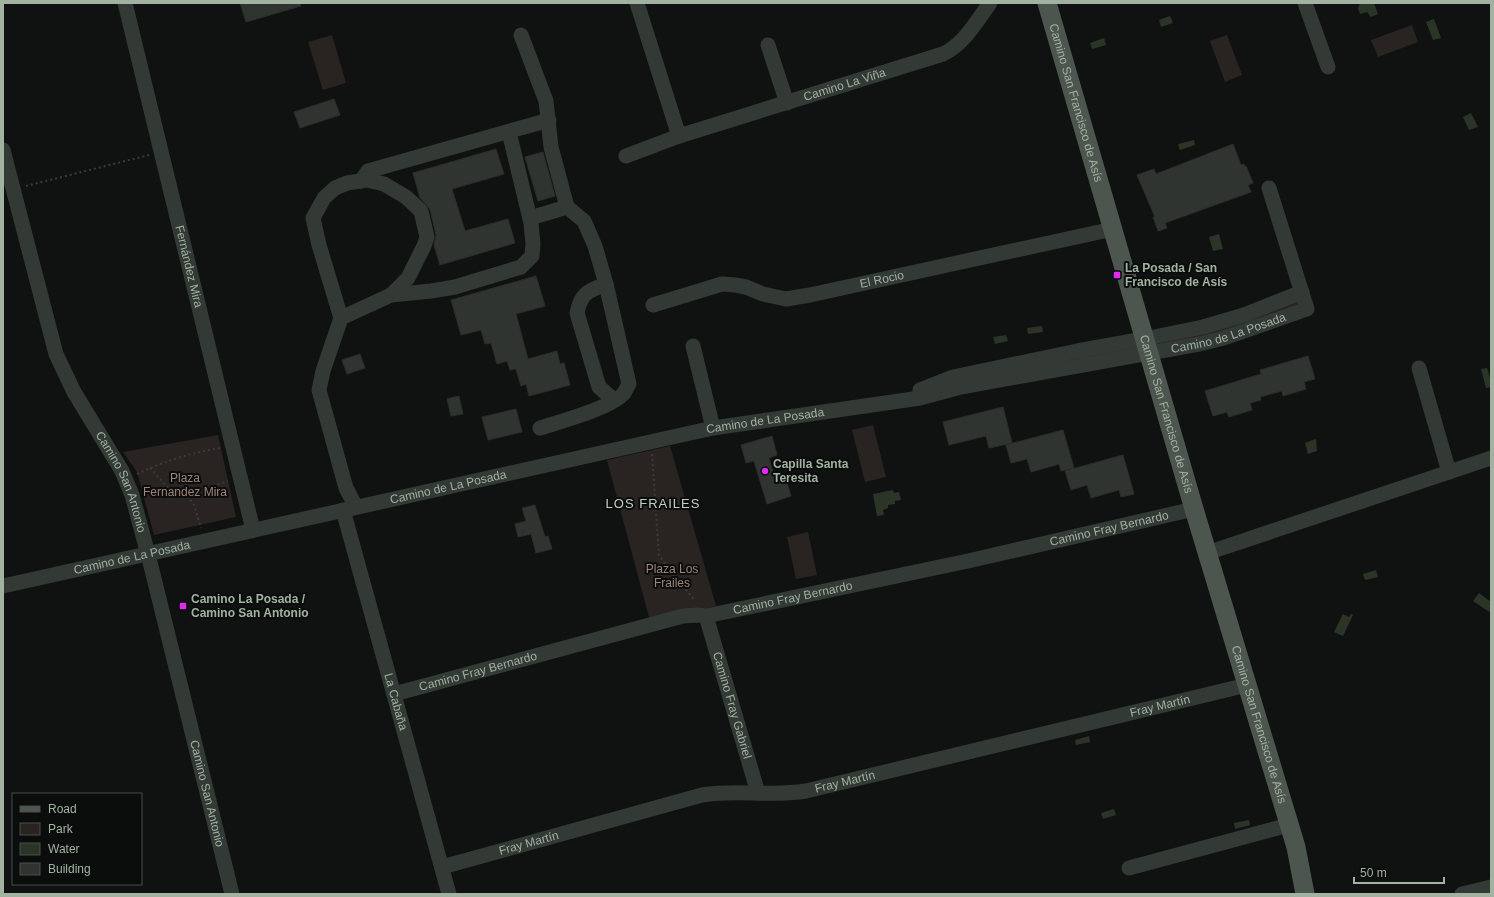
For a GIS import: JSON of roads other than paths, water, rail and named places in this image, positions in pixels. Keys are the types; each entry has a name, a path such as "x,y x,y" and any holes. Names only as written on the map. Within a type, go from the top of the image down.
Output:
{"main road":[{"name":"Camino San Francisco de Asís","path":"1047,3 1194,509 1296,847 1305,894"}],"street":[{"name":"Fernández Mira","path":"126,3 254,530"},
{"path":"637,3 679,136"},
{"name":"Camino La Viña","path":"626,156 679,136 935,57 953,49 963,40 990,3"},
{"path":"1305,3 1328,67"},
{"path":"521,35 546,101 551,147 567,207 584,221 595,246 606,284 629,384 624,393 614,400 589,412 540,428"},
{"path":"768,45 787,103"},
{"path":"361,181 368,172 549,120"},
{"path":"391,295 408,278 424,246 427,237 421,211 406,197 384,184 367,180 347,182 334,188 324,198 313,218 319,245 341,318 391,295 431,291 455,286 521,266 532,256 533,244 530,218 509,132"},
{"name":"Camino San Antonio","path":"3,150 56,354 74,392 118,462 132,495 232,894"},
{"name":"Camino de La Posada","path":"896,402 934,384 953,377 1077,351 1224,338 1307,309 1269,188"},
{"path":"530,218 567,207"},
{"name":"El Rocio","path":"653,305 722,284 746,287 763,294 786,299 1113,229"},
{"path":"606,284 589,291 579,300 577,313 599,388 614,400"},
{"name":"Camino de La Posada","path":"3,586 713,428 920,398 961,387 1080,366 1147,346 1203,326 1244,315 1302,292"},
{"name":"La Cabaña","path":"341,318 323,371 326,388 355,488 349,509 394,694 449,894"},
{"path":"693,346 713,428"},
{"path":"1077,351 1080,366"},
{"path":"1419,368 1449,472"},
{"path":"1208,553 1491,458"},
{"name":"Camino Fray Bernardo","path":"394,694 683,616 697,614 706,616 968,561 1194,509"},
{"name":"Camino Fray Gabriel","path":"706,616 758,793"},
{"name":"Fray Martín","path":"442,867 702,795 724,792 779,794 806,791 1247,685"},
{"path":"1129,868 1289,825"},
{"path":"1462,894 1491,886"}],"water":[{"path":"1360,3 1374,3 1378,14 1371,17 1367,12 1360,14 1358,8"},
{"path":"1170,16 1173,23 1161,27 1159,20"},
{"path":"1434,19 1441,38 1433,40 1426,22"},
{"path":"1104,38 1106,45 1092,49 1090,43"},
{"path":"1471,113 1478,127 1469,130 1463,117"},
{"path":"1194,140 1195,145 1180,150 1178,144"},
{"path":"1219,234 1223,249 1213,251 1209,237"},
{"path":"1042,326 1043,332 1028,334 1027,328"},
{"path":"1006,335 1008,341 995,344 993,337"},
{"path":"1487,368 1491,381 1491,387 1486,388 1481,369"},
{"path":"1316,439 1317,451 1308,454 1305,443"},
{"path":"893,490 894,493 899,492 901,500 895,501 895,504 888,505 888,508 883,510 884,515 877,516 873,494"},
{"path":"1376,570 1378,577 1365,580 1363,574"},
{"path":"1479,593 1491,602 1491,613 1473,601"},
{"path":"1343,614 1349,617 1351,614 1353,615 1343,636 1334,632"},
{"path":"1089,736 1090,742 1076,745 1075,740"},
{"path":"1114,809 1116,815 1103,819 1101,813"},
{"path":"1249,820 1250,825 1235,829 1234,823"}],"place":[{"name":"La Posada / San Francisco de Asís","path":"1117,275"},
{"name":"Capilla Santa Teresita","path":"765,471"},
{"name":"Camino La Posada / Camino San Antonio","path":"183,606"}],"district":[{"name":"LOS FRAILES","path":"653,503"}],"park label":[{"name":"Plaza Fernandez Mira","path":"185,485"},
{"name":"Plaza Los Frailes","path":"672,576"}]}
